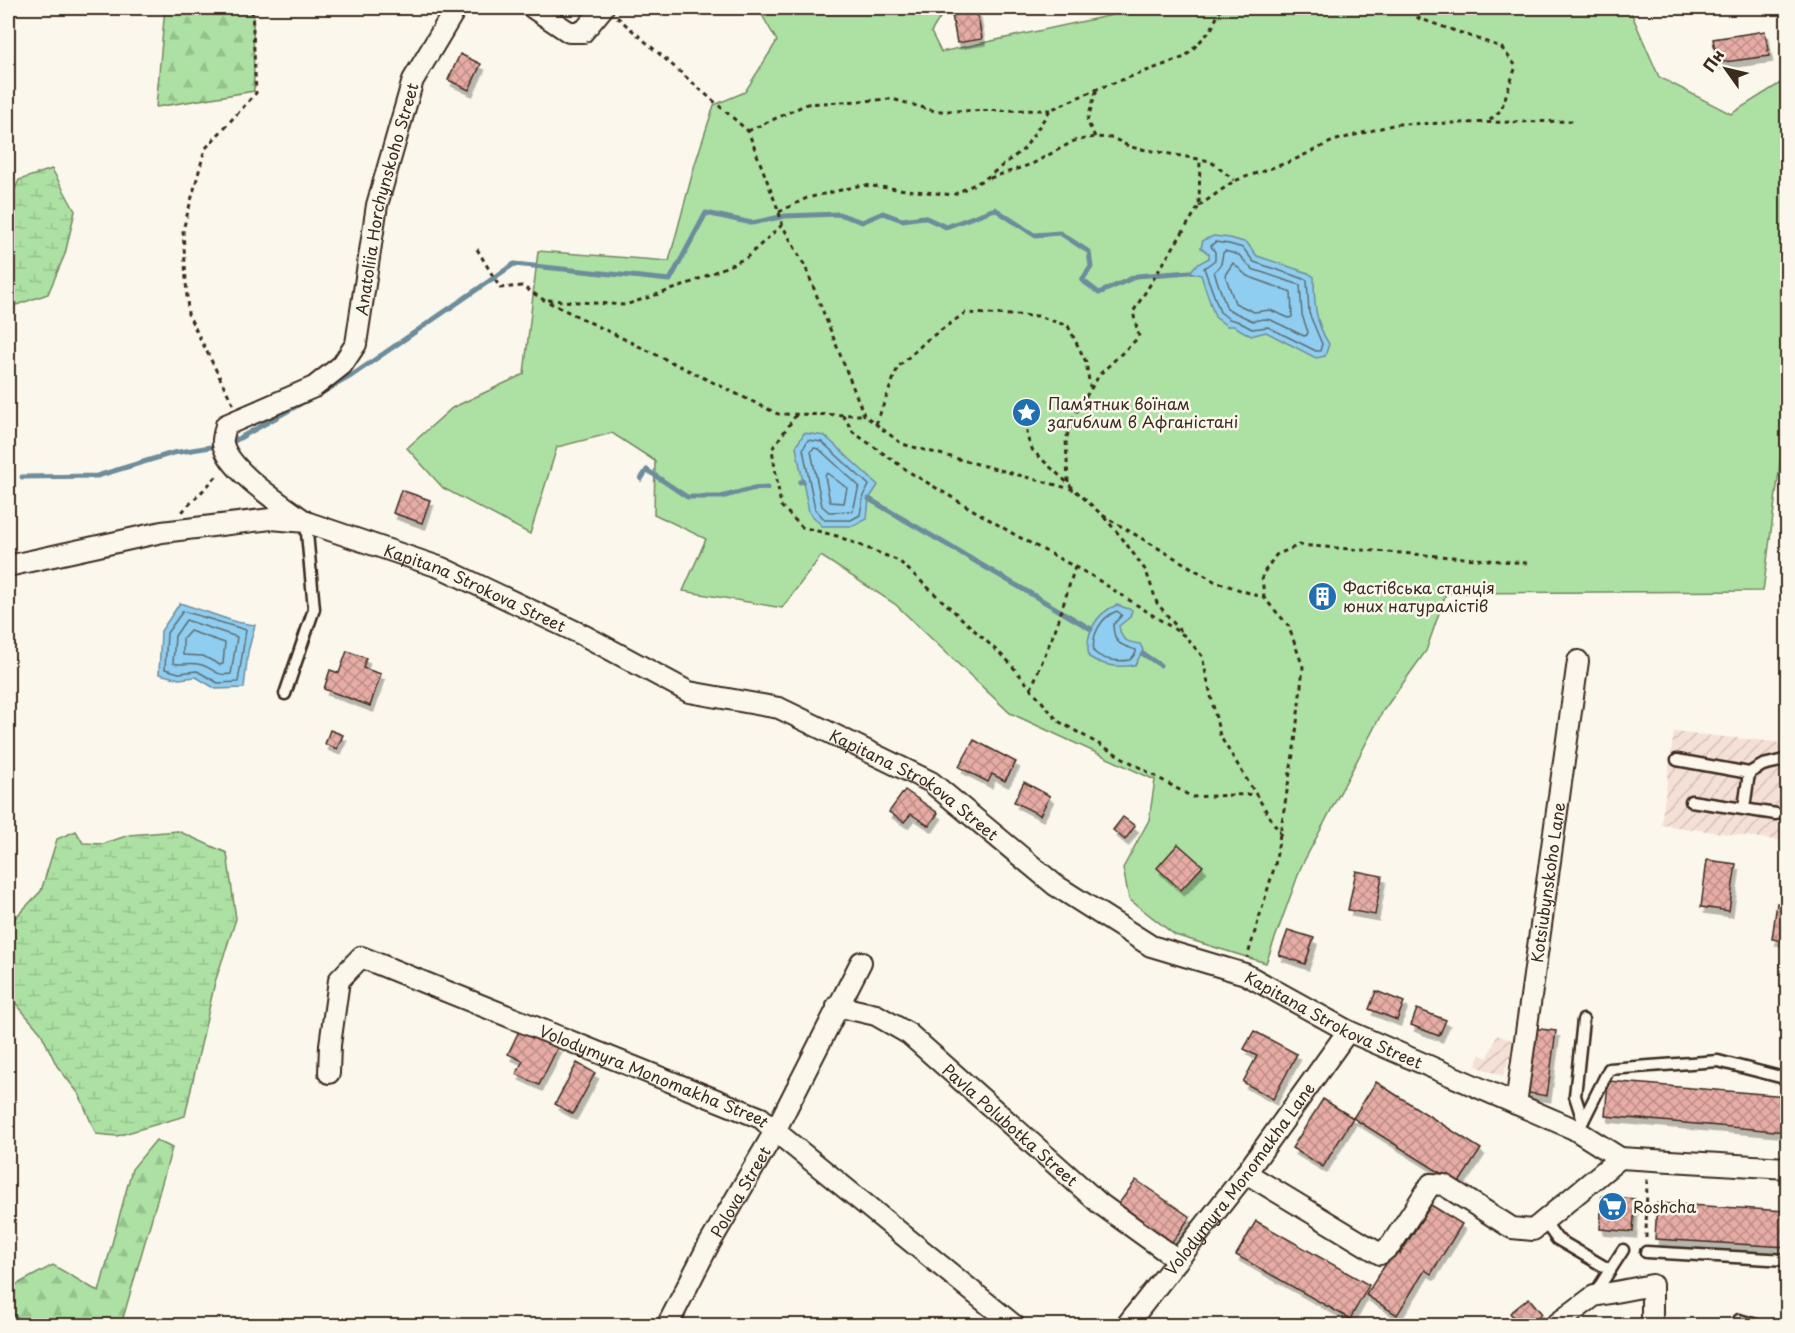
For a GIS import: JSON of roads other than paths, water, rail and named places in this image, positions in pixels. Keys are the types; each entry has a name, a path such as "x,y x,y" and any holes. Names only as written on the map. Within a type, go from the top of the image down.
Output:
{"street":[{"name":"Anatoliia Horchynskoho Street","path":"306,522 231,462 222,442 226,425 314,387 342,365 356,344 377,206 413,80 456,8"},
{"path":"533,8 569,32 583,32 609,11"},
{"name":"Kapitana Strokova Street","path":"8,566 162,532 271,519 306,522 442,568 585,636 689,692 779,708 808,722 931,782 1055,885 1151,946 1245,974 1348,1030 1516,1104 1579,1125 1620,1158 1788,1168"},
{"name":"Kotsiubynskoho Lane","path":"1516,1104 1578,661"},
{"name":"Volodymyra Monomakha Street","path":"329,1073 330,1045 339,980 362,957 761,1118 1015,1326"},
{"name":"Polova Street","path":"667,1326 707,1248 775,1131 861,962"},
{"name":"Pavla Polubotka Street","path":"837,1006 876,1015 909,1034 1099,1203 1178,1260"},
{"name":"Volodymyra Monomakha Lane","path":"1126,1326 1246,1173 1348,1030"},
{"path":"1246,1173 1380,1254 1391,1245 1431,1184 1444,1185 1512,1228 1533,1230 1620,1158"},
{"path":"1554,1326 1594,1296 1652,1285 1652,1326"}],"lane":[{"path":"285,694 314,609 306,522"},
{"path":"1677,760 1749,773 1763,765 1788,759"},
{"path":"1744,808 1749,773"},
{"path":"1691,801 1776,814"},
{"path":"1579,1125 1575,1096 1583,1020"},
{"path":"1579,1125 1609,1070 1719,1061 1788,1079"},
{"path":"1544,1221 1557,1239 1610,1270"},
{"path":"1594,1296 1623,1250"},
{"path":"1646,1252 1788,1260"},
{"path":"1738,1326 1739,1320 1760,1326"}],"water":[{"path":"1214,236 1247,243 1257,256 1314,277 1316,312 1329,344 1325,356 1316,358 1266,332 1251,336 1234,326 1227,326 1215,317 1201,275 1190,272 1196,265 1209,258 1209,254 1201,248 1203,240"},
{"path":"804,433 825,436 878,485 869,499 867,519 853,526 822,526 809,512 796,447"},
{"path":"180,603 236,622 255,625 248,652 244,688 216,689 196,677 179,679 159,674 161,631"},
{"path":"1117,605 1132,610 1130,617 1119,626 1125,640 1140,644 1143,650 1135,665 1111,666 1089,657 1088,640 1093,625 1103,613"}],"waterway":[{"path":"323,392 351,376 514,264 670,280 706,213 752,223 785,216 839,214 862,222 883,213 902,220 924,217 946,227 995,209 1034,235 1060,233 1089,252 1091,267 1082,280 1099,293 1137,276 1190,272"},
{"path":"229,444 309,399"},
{"path":"22,477 97,476 173,453 217,446"},
{"path":"641,479 647,470 687,497 721,497 751,489 767,488"},
{"path":"869,499 1091,629"},
{"path":"1143,654 1160,665"},
{"path":"8,1314 31,1326"}],"place":[{"name":"Пам’ятник воїнам загиблим в Афганістані","path":"1027,412"},
{"name":"Фастівська станція юних натуралістів","path":"1322,596"},
{"name":"Roshcha","path":"1612,1206"}]}
